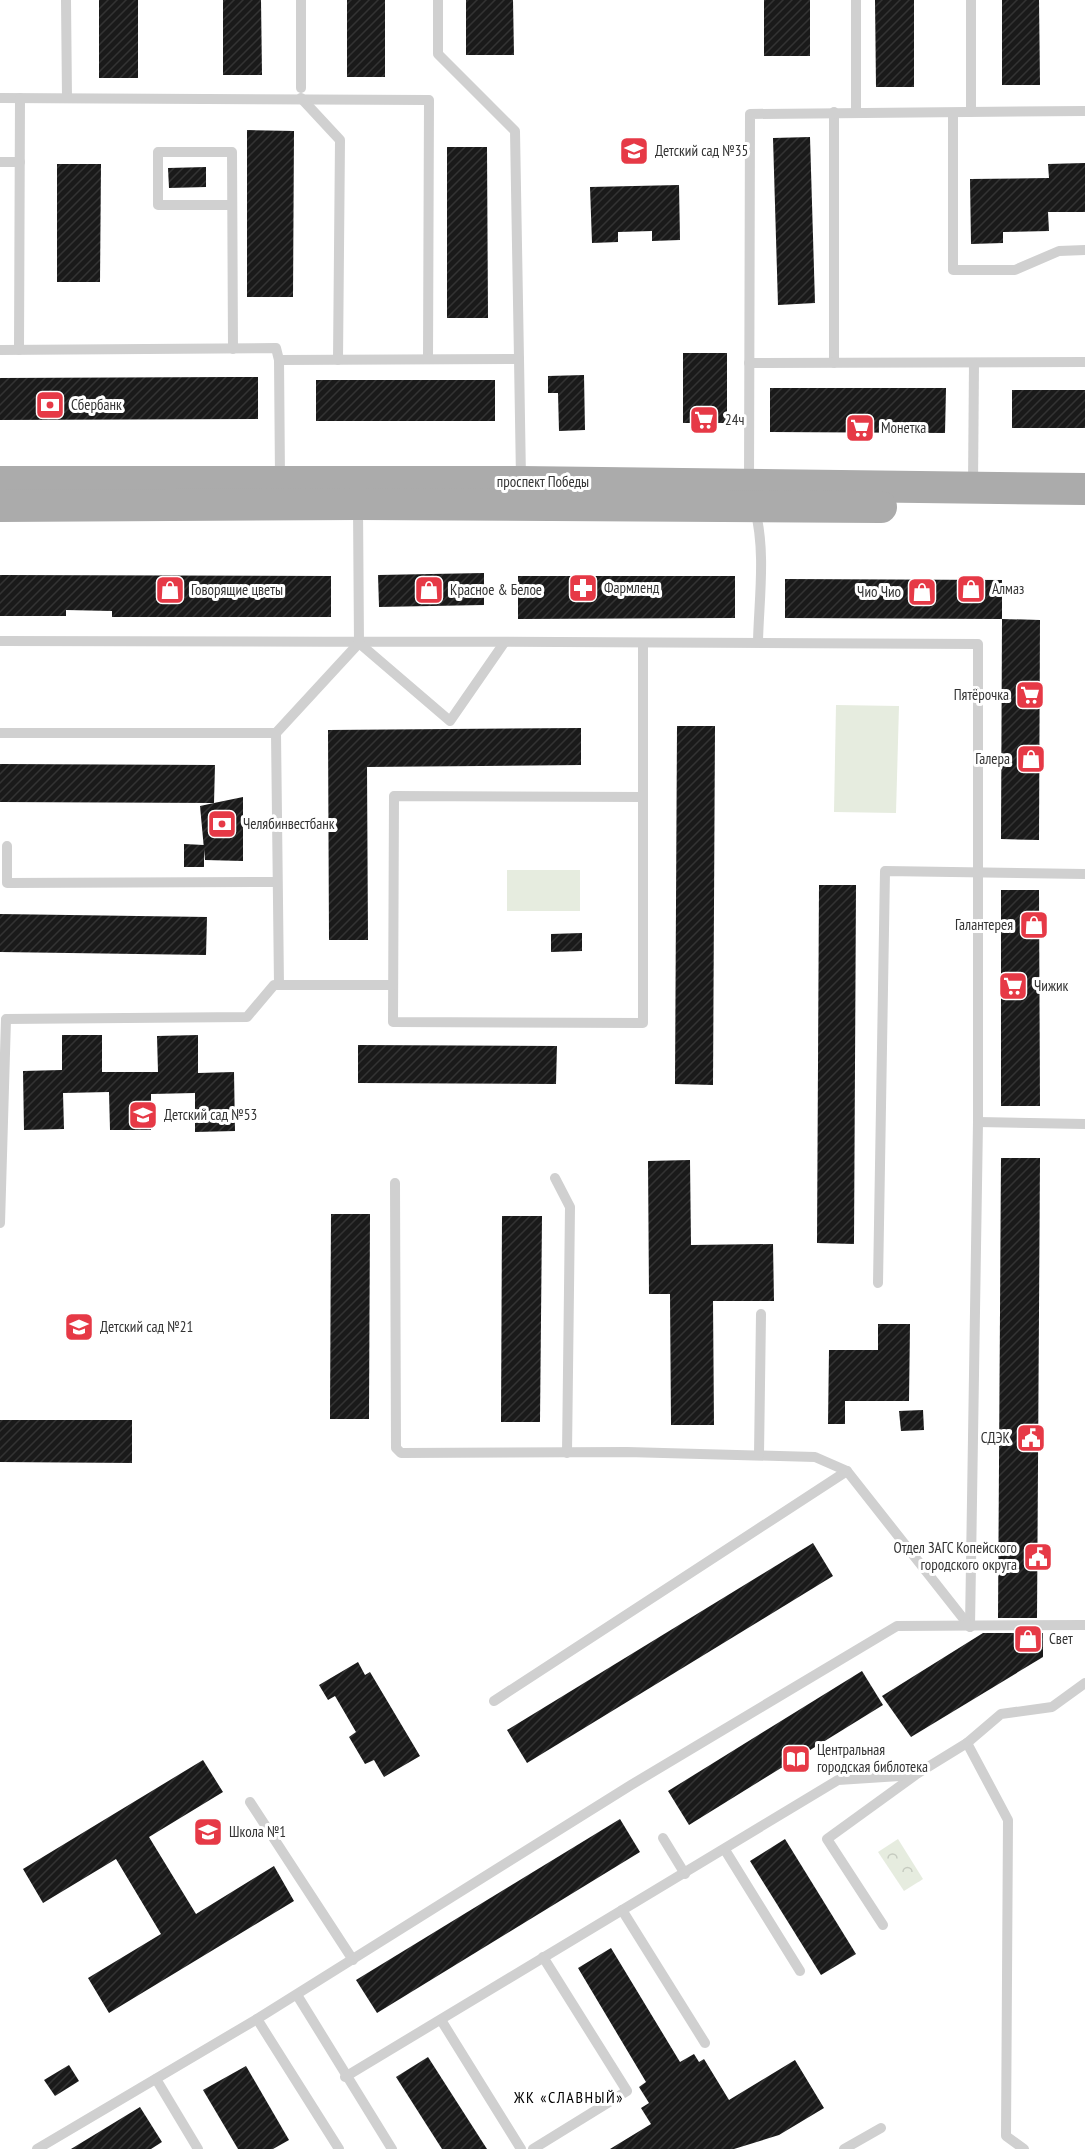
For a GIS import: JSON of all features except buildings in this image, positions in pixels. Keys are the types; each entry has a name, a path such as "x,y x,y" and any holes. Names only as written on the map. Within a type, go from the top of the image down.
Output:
{"main road":[{"name":"проспект Победы","path":"0,482 521,482 751,495 1085,508"},
{"name":"проспект Победы","path":"0,506 358,504 973,488 1085,489"}],"lane":[{"path":"66,0 67,98"},
{"path":"302,0 301,93 340,140 338,360"},
{"path":"438,0 438,54 516,131 521,482"},
{"path":"856,0 856,111"},
{"path":"971,0 971,112"},
{"path":"0,98 301,93 429,100 428,359"},
{"path":"19,350 20,98"},
{"path":"759,642 758,522 751,495 750,114 856,111 953,113 1085,111"},
{"path":"834,112 834,363"},
{"path":"953,113 953,270 1015,270 1059,251 1085,250"},
{"path":"232,205 158,205 158,152 232,152 233,349"},
{"path":"0,162 20,162"},
{"path":"0,350 276,348 279,360 280,482"},
{"path":"279,360 519,359"},
{"path":"749,363 1085,362"},
{"path":"973,488 974,363"},
{"path":"279,985 276,733 359,643 358,504"},
{"path":"0,641 978,644 978,1122 970,1627"},
{"path":"359,643 450,721 504,643"},
{"path":"643,644 643,797 643,1023 393,1022 394,796 643,797"},
{"path":"0,733 276,733"},
{"path":"7,846 7,883 277,882"},
{"path":"878,1283 885,871 1085,874"},
{"path":"0,1223 6,1019 247,1017 274,985 393,985"},
{"path":"978,1122 1085,1124"},
{"path":"555,1178 570,1207 567,1453"},
{"path":"395,1183 396,1448 401,1453 759,1454 815,1457 847,1471 970,1627"},
{"path":"759,1454 761,1314"},
{"path":"494,1701 847,1471"},
{"path":"37,2149 297,1995 631,1785 897,1626 1085,1625"},
{"path":"882,1925 827,1839 915,1774 967,1743 1000,1714 1052,1707 1085,1683"},
{"path":"967,1743 1008,1820 1006,2136 1024,2149"},
{"path":"345,2077 838,1780 915,1774"},
{"path":"250,1802 353,1960"},
{"path":"663,1838 685,1874"},
{"path":"725,1850 800,1971"},
{"path":"622,1910 705,2043"},
{"path":"533,2149 627,2091 543,1957"},
{"path":"297,1995 345,2077 392,2149"},
{"path":"257,2019 339,2149"},
{"path":"441,2020 521,2149"},
{"path":"156,2079 198,2149"},
{"path":"844,2149 880,2128"}],"green space":[{"path":"836,705 899,706 896,813 834,812"},
{"path":"507,870 580,870 580,911 507,911"},
{"path":"898,1839 923,1879 904,1891 878,1852"}],"place":[{"name":"Детский сад №35","path":"634,151"},
{"name":"Сбербанк","path":"50,405"},
{"name":"24ч","path":"704,420"},
{"name":"Монетка","path":"860,428"},
{"name":"Фармленд","path":"583,588"},
{"name":"Алмаз","path":"971,589"},
{"name":"Говорящие цветы","path":"170,590"},
{"name":"Красное & Белое","path":"429,590"},
{"name":"Чио Чио","path":"922,592"},
{"name":"Пятёрочка","path":"1030,695"},
{"name":"Галера","path":"1031,759"},
{"name":"Челябинвестбанк","path":"222,824"},
{"name":"Галантерея","path":"1034,925"},
{"name":"Чижик","path":"1013,986"},
{"name":"Детский сад №53","path":"143,1115"},
{"name":"Детский сад №21","path":"79,1327"},
{"name":"СДЭК","path":"1031,1438"},
{"name":"Отдел ЗАГС Копейского городского округа","path":"1038,1557"},
{"name":"Свет","path":"1028,1639"},
{"name":"Центральная городская библотека","path":"796,1759"},
{"name":"Школа №1","path":"208,1832"}],"district":[{"name":"ЖК «СЛАВНЫЙ»","path":"569,2097"}]}
